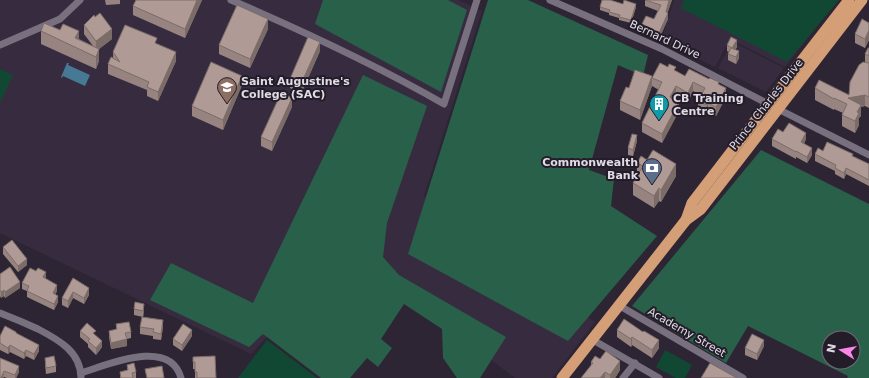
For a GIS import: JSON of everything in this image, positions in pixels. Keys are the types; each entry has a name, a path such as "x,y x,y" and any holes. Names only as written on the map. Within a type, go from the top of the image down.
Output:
{"highway":[{"name":"Prince Charles Drive","path":"686,220 692,203 849,0"},
{"name":"Prince Charles Drive","path":"562,378 686,220 701,209 862,0"}],"street":[{"path":"0,45 60,20 80,0"},
{"path":"231,0 300,31 444,104 477,0"},
{"name":"Bernard Drive","path":"550,0 662,48 869,155"},
{"name":"Academy Street","path":"620,306 743,378"},
{"path":"0,313 22,321 58,340 76,357 81,375 134,358 152,356 171,362 177,368 181,378"},
{"path":"593,340 659,378"},
{"path":"623,378 635,363"}],"shaded area":[{"name":"Saint Augustine's College (SAC)","path":"0,0 458,0 482,11 424,196 595,322 552,378 515,378 384,279 292,310 251,354 0,233"},
{"path":"674,0 838,0 785,67 730,39 715,67 661,41"},
{"path":"732,42 784,68 766,92 718,68"}],"green space":[{"path":"323,0 448,0 467,10 441,92 315,24"},
{"path":"488,0 528,0 648,55 643,76 618,65 589,170 614,179 611,206 657,236 568,341 408,254"},
{"path":"684,0 839,0 787,62 681,8"},
{"path":"0,69 13,75 0,103"},
{"path":"363,75 427,106 387,223 383,257 399,275 506,337 480,378 457,378 443,358 442,329 404,304 381,339 392,348 378,367 367,358 350,378 321,378 263,334 249,347 150,300 171,263 253,303"},
{"path":"761,150 869,204 869,378 847,378 848,376 836,370 861,370 861,330 821,330 821,362 748,326 726,363 632,306"},
{"path":"267,340 317,378 238,378"},
{"path":"665,350 692,365 685,378 676,378 656,367"}],"water":[{"path":"67,63 69,63 68,65 90,75 85,86 63,76 62,78 61,77"}],"building":[{"path":"136,0 197,0 185,29 133,6"},
{"path":"602,0 610,0 623,4 624,0 636,4 631,20 619,17 620,15 609,12 610,10 600,7"},
{"path":"645,0 669,0 666,12 668,13 659,33 642,24 646,16 654,19 661,5"},
{"path":"237,5 268,19 250,59 219,45"},
{"path":"100,13 112,29 96,41 84,25 94,15 95,17"},
{"path":"862,19 869,23 869,30 865,39 855,34"},
{"path":"44,23 60,30 63,24 79,31 75,38 99,49 96,57 41,31"},
{"path":"125,25 157,38 155,43 176,52 158,92 147,87 149,82 108,64 111,57 120,62 113,52"},
{"path":"308,37 320,42 301,84 290,79"},
{"path":"731,37 737,40 732,48 727,45"},
{"path":"731,48 739,51 736,57 728,54"},
{"path":"869,48 869,56 865,54"},
{"path":"211,62 242,76 223,120 192,106"},
{"path":"863,62 869,63 869,97 865,95 848,98 861,105 857,112 859,113 855,121 842,115 847,104 834,99 815,88 819,80 849,95 850,82 859,65"},
{"path":"660,63 668,67 669,64 676,67 674,70 685,76 689,69 709,79 710,78 719,82 718,84 726,88 716,107 708,103 707,105 698,101 705,88 693,82 688,93 676,86 670,97 679,102 662,134 642,123 662,82 652,78"},
{"path":"635,70 652,76 640,110 620,101 626,87 629,88"},
{"path":"281,93 292,98 272,142 261,137"},
{"path":"789,123 806,133 801,142 812,148 807,157 772,139 778,129 783,132"},
{"path":"632,134 637,135 633,150 628,148"},
{"path":"827,142 853,154 852,156 869,164 869,180 846,168 844,173 835,168 836,165 815,154 818,148 823,151"},
{"path":"653,150 676,164 661,190 659,188 654,196 633,183 643,166 637,163 641,156 647,160"},
{"path":"12,240 27,259 18,266 3,247"},
{"path":"10,267 20,282 5,292 4,290 1,292 0,274"},
{"path":"30,268 36,271 38,268 46,272 43,277 57,285 53,293 58,296 54,304 27,291 29,286 22,283"},
{"path":"73,278 89,288 84,298 73,292 68,301 62,298"},
{"path":"135,302 144,304 143,311 134,309"},
{"path":"142,317 163,320 161,334 153,332 154,329 140,327"},
{"path":"624,319 643,332 644,331 659,340 652,350 632,337 631,339 617,330"},
{"path":"129,322 131,332 125,333 127,339 111,343 109,331 117,329 116,324"},
{"path":"87,323 96,331 93,333 102,341 96,348 88,341 90,339 80,331"},
{"path":"183,324 192,330 182,345 173,339"},
{"path":"5,326 39,345 34,354 26,350 24,353 10,345 8,348 0,343 0,336"},
{"path":"752,334 764,340 757,354 745,348"},
{"path":"606,351 620,361 610,375 605,372 600,378 581,378 593,363 591,362 595,356 600,359"},
{"path":"54,356 56,366 46,368 45,358"},
{"path":"215,356 216,378 197,378 193,357"},
{"path":"0,358 19,366 15,375 4,371 0,378"},
{"path":"134,363 136,372 132,373 133,378 121,378 120,372 128,370 127,365"},
{"path":"710,363 737,378 701,378"},
{"path":"162,366 164,378 147,378 145,369"}],"place":[{"name":"Saint Augustine's College (SAC)","path":"227,104"},
{"name":"CB Training Centre","path":"659,121"},
{"name":"Commonwealth Bank","path":"652,185"}]}
